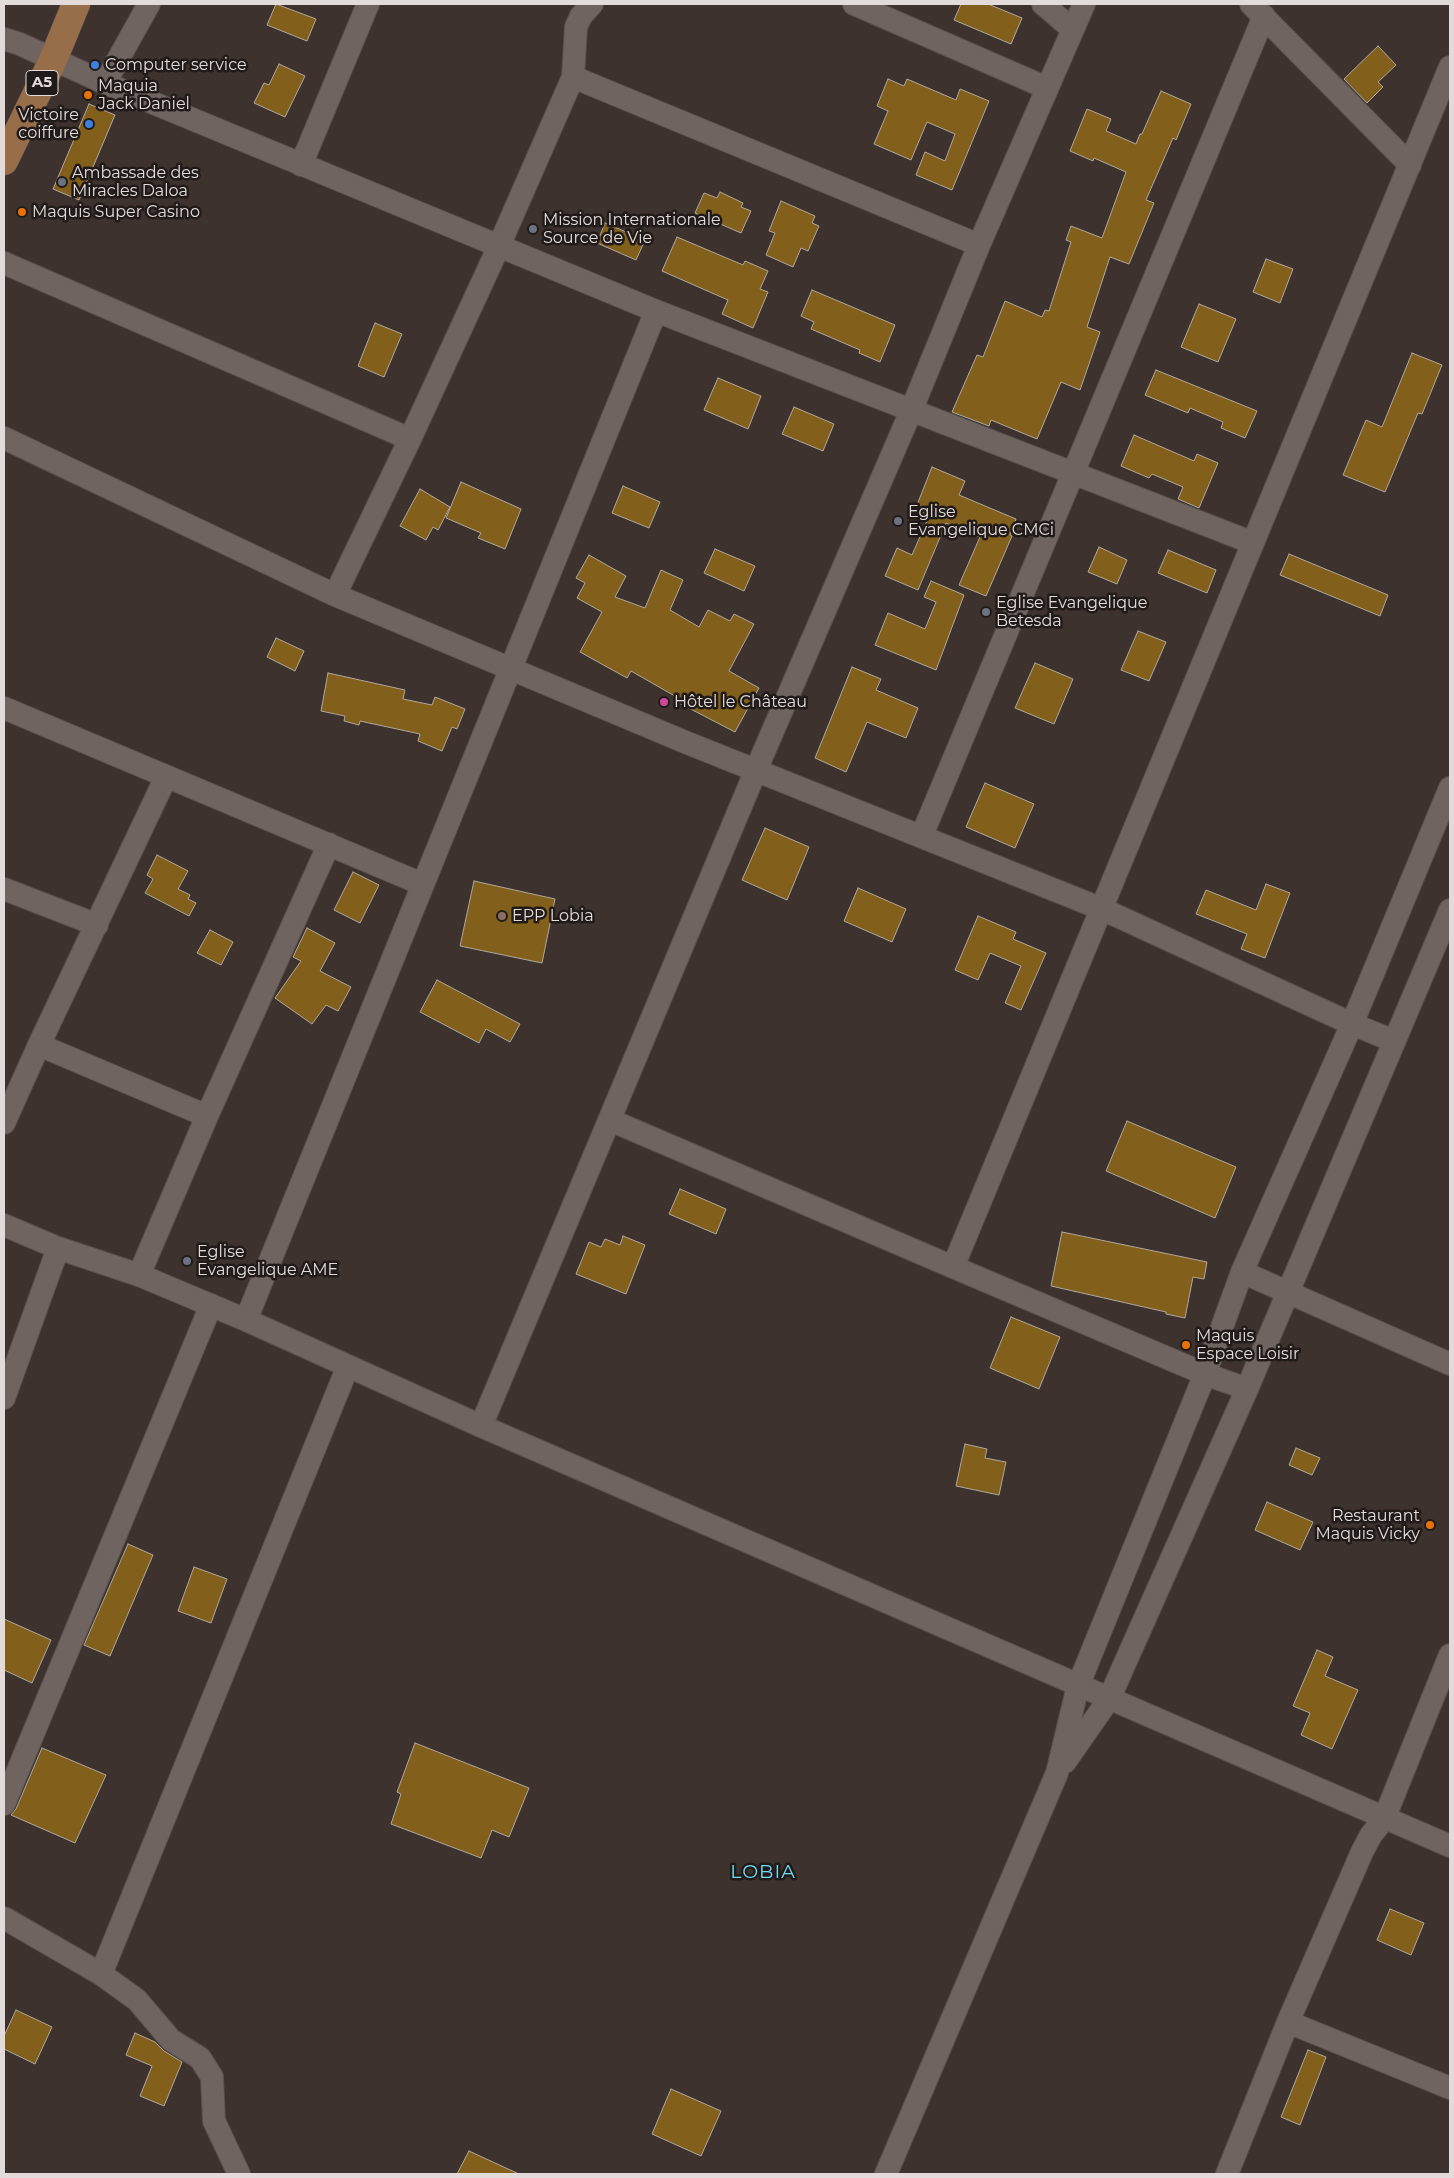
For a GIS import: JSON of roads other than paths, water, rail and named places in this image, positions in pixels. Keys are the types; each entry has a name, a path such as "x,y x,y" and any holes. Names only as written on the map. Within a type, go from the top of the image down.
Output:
{"main road":[{"name":"A5","path":"4,161 53,60 76,4"}],"street":[{"path":"105,83 149,4"},
{"path":"301,165 368,4"},
{"path":"335,595 410,439 499,246 573,77 576,27 581,16 592,4"},
{"path":"854,4 1048,88"},
{"path":"1044,4 1072,29"},
{"path":"481,1426 756,770 911,411 979,245 1084,4"},
{"path":"922,835 1074,473 1257,10 1410,165"},
{"path":"4,40 656,311 1253,543"},
{"path":"953,1268 1450,67"},
{"path":"573,77 979,245"},
{"path":"4,263 410,439"},
{"path":"246,1320 656,311"},
{"path":"4,438 335,595 756,770 922,835 1102,910 1352,1024 1394,1041"},
{"path":"4,708 422,884"},
{"path":"4,1123 166,777"},
{"path":"886,2174 1057,1773 1078,1686 1205,1374 1242,1272 1352,1024 1450,788"},
{"path":"139,1275 207,1116 329,844"},
{"path":"4,889 97,925"},
{"path":"1057,1773 1109,1699 1248,1389 1450,910"},
{"path":"39,1046 207,1116"},
{"path":"610,1120 953,1268 1205,1374 1248,1389"},
{"path":"4,1225 58,1248 139,1275 246,1320 481,1426 1450,1846"},
{"path":"4,1398 58,1248"},
{"path":"1242,1272 1450,1364"},
{"path":"4,1804 211,1305"},
{"path":"101,1974 348,1366"},
{"path":"1227,2174 1288,2022 1362,1852 1371,1835 1384,1819 1450,1655"},
{"path":"4,1918 101,1974 137,2000 171,2040 200,2058 212,2077 214,2121 239,2174"},
{"path":"1288,2022 1450,2088"}],"place":[{"name":"Computer service","path":"95,65"},
{"name":"Maquia Jack Daniel","path":"88,95"},
{"name":"Victoire coiffure","path":"89,124"},
{"name":"Ambassade des Miracles Daloa","path":"62,182"},
{"name":"Maquis Super Casino","path":"22,212"},
{"name":"Mission Internationale Source de Vie","path":"533,229"},
{"name":"Eglise Evangelique CMCi","path":"898,521"},
{"name":"Eglise Evangelique Betesda","path":"986,612"},
{"name":"Hôtel le Château","path":"664,702"},
{"name":"EPP Lobia","path":"502,916"},
{"name":"Eglise Evangelique AME","path":"187,1261"},
{"name":"Maquis Espace Loisir","path":"1186,1345"},
{"name":"Restaurant Maquis Vicky","path":"1430,1525"}],"district":[{"name":"LOBIA","path":"763,1872"}]}
